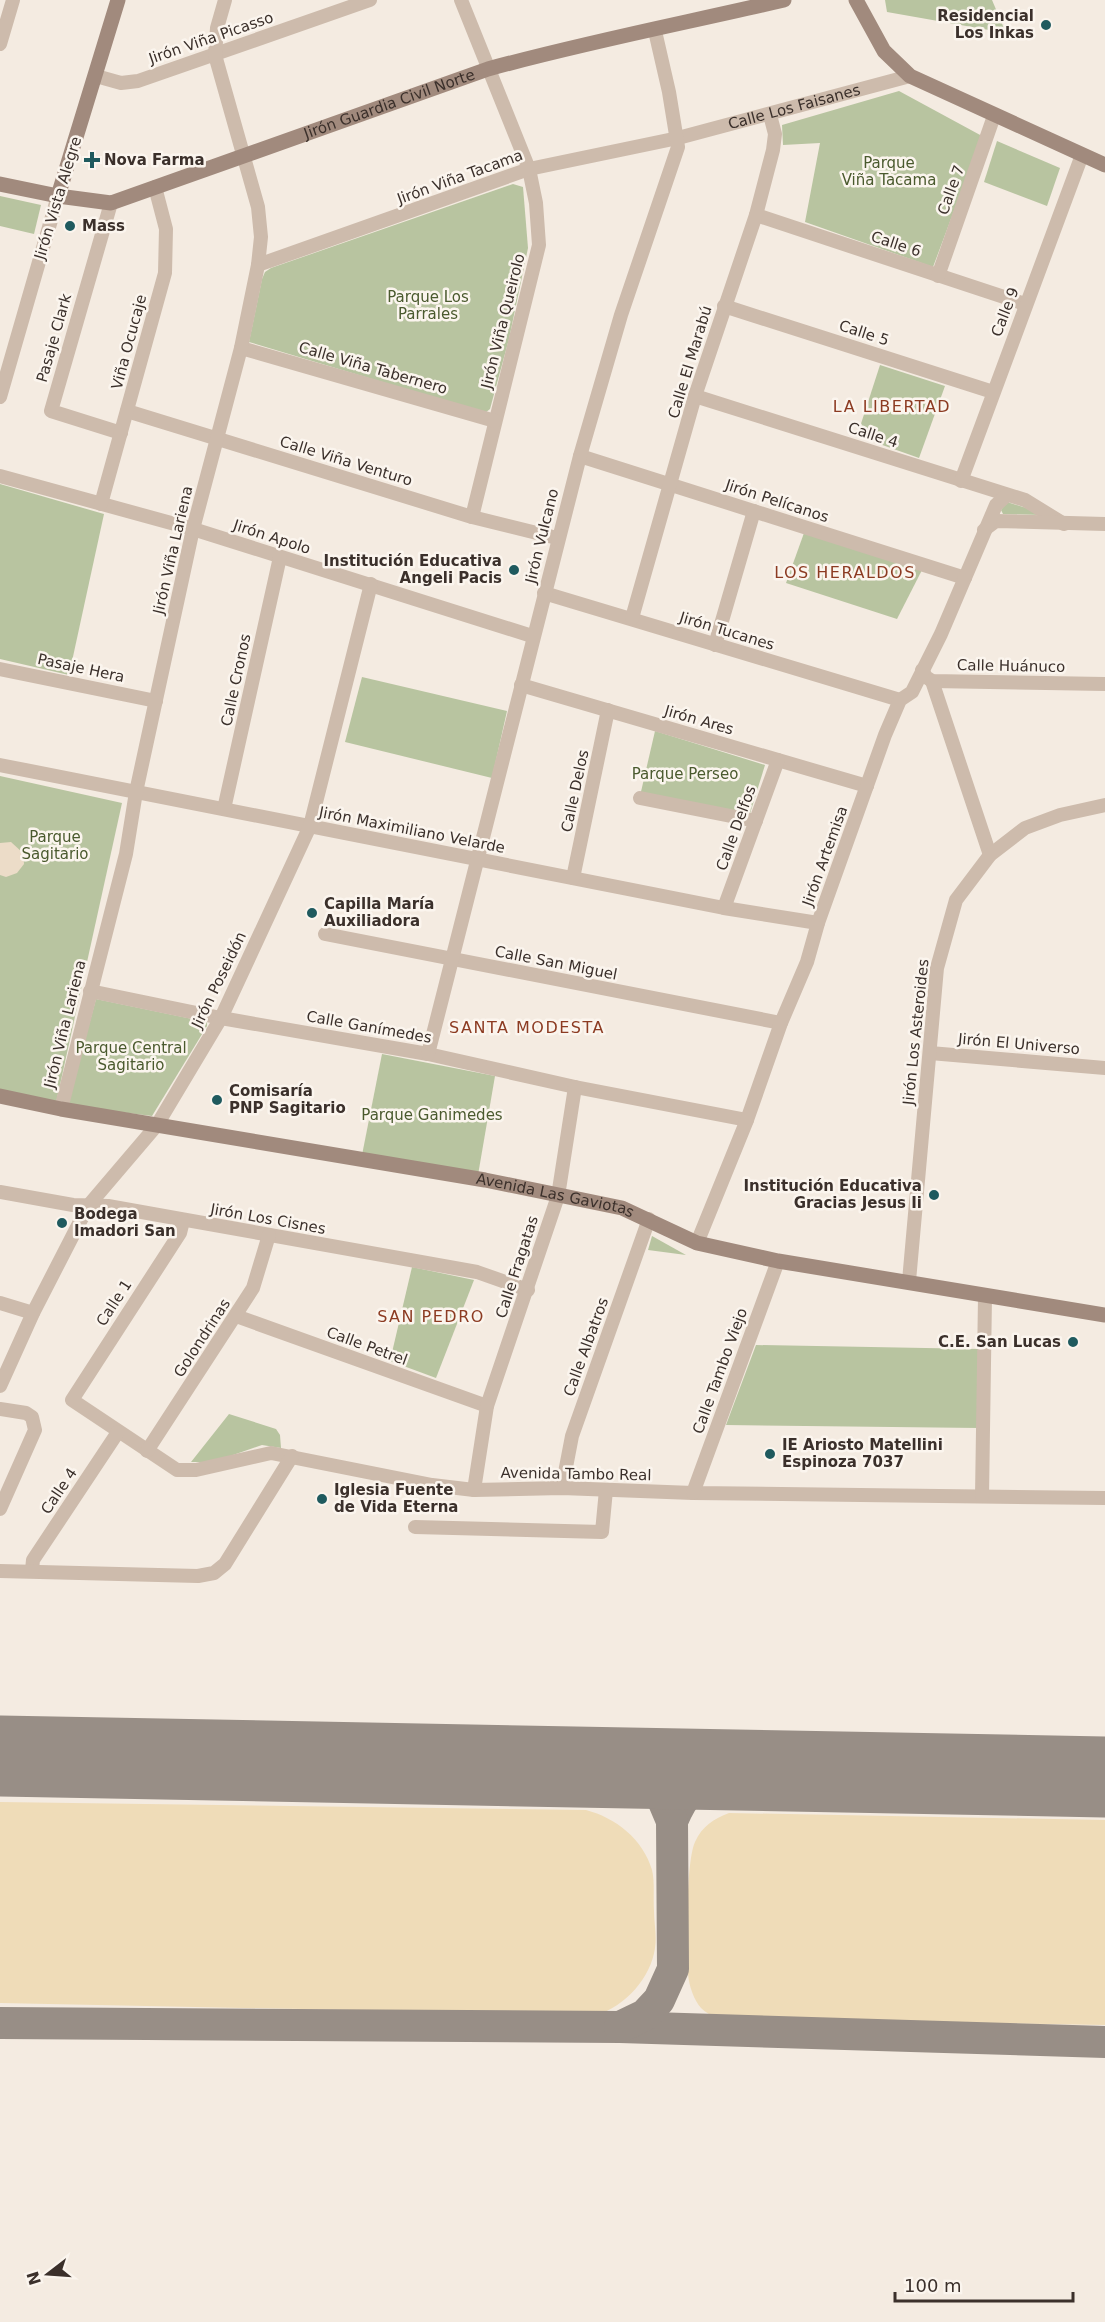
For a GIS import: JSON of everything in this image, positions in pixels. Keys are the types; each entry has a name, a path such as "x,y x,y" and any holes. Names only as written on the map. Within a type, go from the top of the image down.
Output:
{"street":[{"path":"0,44 13,0"},
{"name":"Jirón Vista Alegre","path":"0,397 118,0"},
{"name":"Jirón Viña Lariena","path":"61,1109 126,854 136,792 194,529 242,348 258,265 261,237 258,207 215,55 217,28 225,0"},
{"name":"Jirón Viña Picasso","path":"96,76 130,83 215,55 330,7 370,0"},
{"name":"Jirón Viña Queirolo","path":"461,0 529,169 536,203 539,245 472,517"},
{"name":"Jirón Guardia Civil Norte","path":"0,184 58,196 111,203 488,69 551,51 655,31 784,0"},
{"path":"856,0 884,51 910,76 1105,165"},
{"name":"Jirón Vulcano","path":"428,1054 557,538 621,315 676,156 678,138 655,31"},
{"name":"Calle Los Faisanes","path":"678,138 910,76"},
{"name":"Calle El Marabú","path":"632,618 695,396 756,215 773,150 775,134 770,115"},
{"name":"Calle 7","path":"938,276 994,116"},
{"name":"Jirón Viña Tacama","path":"258,265 529,169 678,138"},
{"name":"Calle 9","path":"962,481 1025,304 1082,155"},
{"name":"Viña Ocucaje","path":"101,504 167,258 166,229 155,187"},
{"name":"Pasaje Clark","path":"111,203 51,412 121,433"},
{"name":"Calle 6","path":"756,215 1025,304"},
{"name":"Calle 5","path":"724,306 993,392"},
{"name":"Calle Viña Tabernero","path":"242,348 495,421"},
{"name":"Calle 4","path":"695,396 1037,505 1064,524"},
{"name":"Calle Viña Venturo","path":"127,411 472,517 557,538"},
{"name":"Jirón Pelícanos","path":"580,456 965,578"},
{"name":"Jirón Apolo","path":"0,476 194,529 532,636"},
{"name":"Jirón Artemisa","path":"697,1243 747,1120 781,1023 807,962 818,923 900,700 912,692 927,676 984,530 996,505 1007,495"},
{"path":"715,645 754,511"},
{"path":"984,530 996,521 1105,524"},
{"name":"Calle Cronos","path":"224,809 280,557"},
{"name":"Jirón Poseidón","path":"0,1386 33,1313 88,1206 157,1125 221,1018 310,826 371,584"},
{"name":"Jirón Tucanes","path":"544,592 900,700"},
{"name":"Pasaje Hera","path":"0,669 156,701"},
{"path":"927,676 990,855"},
{"name":"Calle Huánuco","path":"927,676 1105,684"},
{"name":"Jirón Ares","path":"521,685 867,786"},
{"name":"Calle Delos","path":"573,878 608,710"},
{"name":"Calle Delfos","path":"724,908 778,760"},
{"name":"Jirón Maximiliano Velarde","path":"0,765 724,908 818,923"},
{"path":"640,798 756,821"},
{"name":"Jirón Los Asteroides","path":"909,1281 937,968 956,900 990,855 1025,828 1060,815 1105,805"},
{"name":"Calle San Miguel","path":"325,934 781,1023"},
{"name":"Calle Ganímedes","path":"90,991 221,1018 428,1054 575,1088 747,1120"},
{"name":"Jirón El Universo","path":"930,1053 1105,1068"},
{"name":"Calle Fragatas","path":"474,1490 487,1406 558,1196 575,1088"},
{"name":"Avenida Las Gaviotas","path":"0,1096 61,1109 474,1178 622,1208 697,1243 778,1261 1105,1315"},
{"name":"Jirón Los Cisnes","path":"0,1192 88,1206 108,1206 477,1272 528,1290"},
{"name":"Calle Albatros","path":"561,1488 572,1436 649,1219"},
{"name":"Calle 1","path":"73,1402 72,1397 180,1233 183,1221"},
{"name":"Golondrinas","path":"147,1451 253,1288 269,1235"},
{"name":"Calle Tambo Viejo","path":"693,1493 778,1261"},
{"path":"982,1496 985,1297"},
{"path":"0,1303 33,1313"},
{"name":"Calle Petrel","path":"236,1316 487,1406"},
{"name":"Avenida Tambo Real","path":"73,1402 177,1470 196,1470 219,1466 265,1454 292,1456 432,1485 474,1490 561,1488 693,1493 1105,1498"},
{"path":"0,1409 26,1413 32,1417 35,1430 0,1509"},
{"name":"Calle 4","path":"32,1570 33,1560 118,1432"},
{"path":"0,1571 32,1570 198,1576 214,1573 232,1554 292,1456"},
{"path":"415,1527 602,1532 606,1490"}],"green space":[{"path":"885,0 992,0 1006,33 887,12"},
{"name":"Parque Viña Tacama","path":"899,91 982,136 933,267 805,222 820,143 783,145 782,125"},
{"path":"997,141 1060,168 1047,206 984,182"},
{"name":"Parque Los Parrales","path":"513,184 523,187 528,248 509,339 490,409 485,413 249,342 262,279 265,272 271,268"},
{"path":"0,196 41,205 34,234 0,226"},
{"path":"880,365 945,386 919,458 857,436"},
{"path":"0,484 104,514 69,675 0,659"},
{"path":"1007,502 1036,511 1041,515 1003,514 1001,510"},
{"path":"804,533 922,570 897,619 786,583"},
{"path":"362,677 507,711 492,778 345,742"},
{"name":"Parque Perseo","path":"655,731 765,765 748,820 640,796"},
{"name":"Parque Sagitario","path":"0,776 122,803 56,1103 0,1090"},
{"name":"Parque Central Sagitario","path":"96,999 207,1022 207,1026 152,1116 72,1106 68,1102"},
{"name":"Parque Ganimedes","path":"382,1054 495,1076 478,1175 362,1155"},
{"path":"652,1236 686,1255 648,1250"},
{"path":"412,1267 474,1280 436,1378 390,1361"},
{"path":"756,1345 980,1349 979,1428 726,1425"},
{"path":"229,1414 276,1429 280,1435 281,1448 262,1445 213,1462 191,1462"}],"sand":[{"path":"0,1802 586,1810 608,1818 627,1831 648,1859 654,1885 656,1939 653,1959 642,1980 627,1998 597,2015 0,2003"},
{"path":"729,1813 1105,1820 1105,2025 733,2019 706,2012 694,1997 688,1974 687,1927 690,1867 695,1842 701,1832 713,1821"}],"shaded area":[{"path":"11,842 23,853 24,864 17,873 6,877 0,875 0,843"}],"taxiway":[{"path":"620,2027 645,2015 659,2000 673,1969 672,1821 661,1795 645,1776 635,1770"},
{"path":"672,1821 692,1788 727,1771"},
{"path":"0,2023 620,2027 1105,2042"}],"runway":[{"path":"0,1756 1105,1777"}],"place":[{"name":"Residencial Los Inkas","path":"1046,25"},
{"name":"Nova Farma","path":"92,160"},
{"name":"Mass","path":"70,226"},
{"name":"Institución Educativa Angeli Pacis","path":"514,570"},
{"name":"Capilla María Auxiliadora","path":"312,913"},
{"name":"Comisaría PNP Sagitario","path":"217,1100"},
{"name":"Institución Educativa Gracias Jesus Ii","path":"934,1195"},
{"name":"Bodega Imadori San","path":"62,1223"},
{"name":"C.E. San Lucas","path":"1073,1342"},
{"name":"IE Ariosto Matellini Espinoza 7037","path":"770,1454"},
{"name":"Iglesia Fuente de Vida Eterna","path":"322,1499"}],"district":[{"name":"LA LIBERTAD","path":"892,406"},
{"name":"LOS HERALDOS","path":"845,572"},
{"name":"SANTA MODESTA","path":"527,1027"},
{"name":"SAN PEDRO","path":"431,1316"}]}
